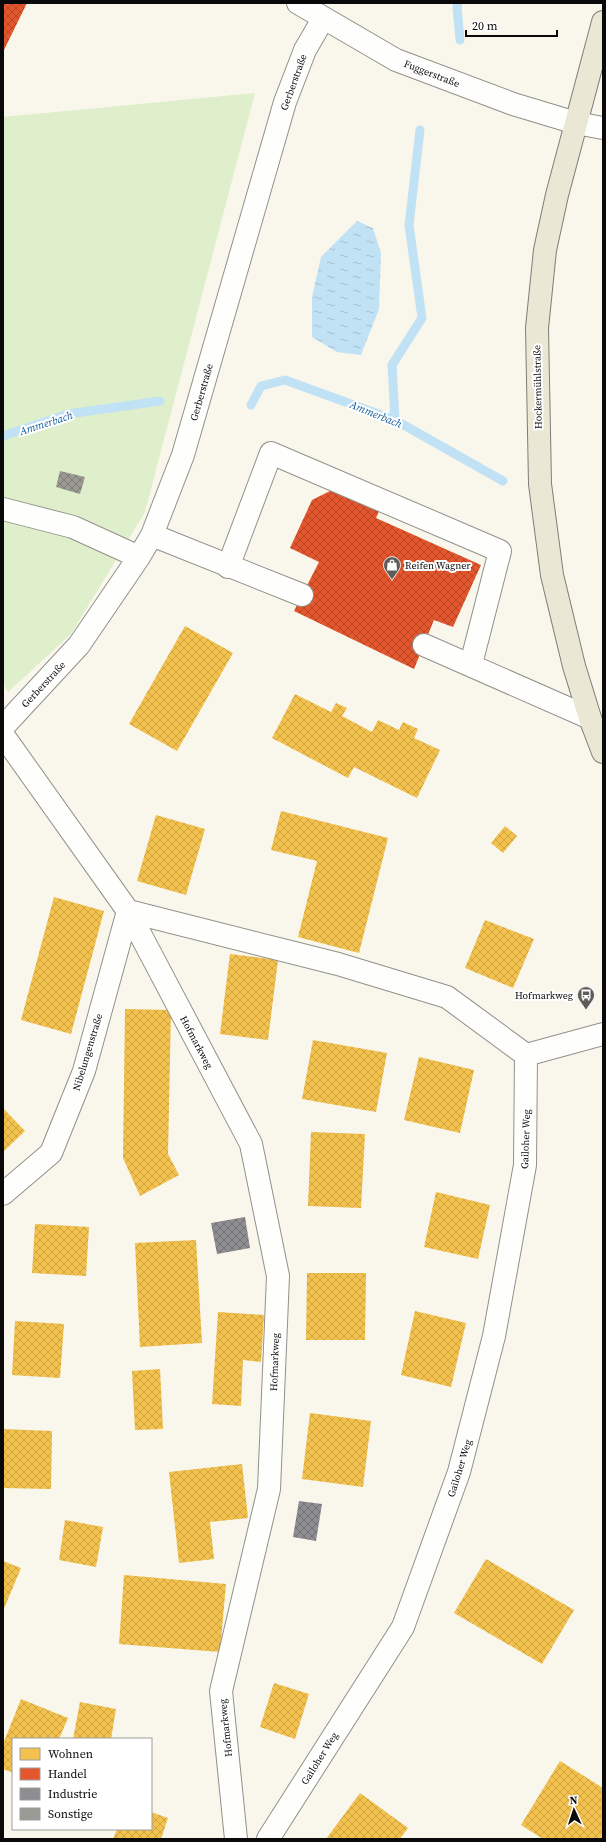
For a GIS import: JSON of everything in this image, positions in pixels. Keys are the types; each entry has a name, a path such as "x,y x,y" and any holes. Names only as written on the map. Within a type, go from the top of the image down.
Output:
{"main road":[{"name":"Hockermühlstraße","path":"603,22 557,195 545,250 537,328 537,398 540,484 552,575 574,666 590,718 603,752"}],"street":[{"name":"Fuggerstraße","path":"298,3 323,19 396,60 500,99 576,123 603,128"},
{"name":"Gerberstraße","path":"3,727 79,645 139,557 152,535 183,455 285,102 305,50 323,19"},
{"path":"228,567 270,453 500,551 471,664"},
{"path":"3,509 73,527 139,557"},
{"path":"152,535 228,567 302,595"},
{"path":"424,644 590,718"},
{"name":"Hofmarkweg","path":"3,735 128,911 251,1144 278,1276 269,1489 221,1691 236,1839"},
{"path":"128,911 338,964 447,997 526,1055 603,1034"},
{"name":"Nibelungenstraße","path":"3,1194 51,1153 84,1071 128,911"},
{"name":"Gailoher Weg","path":"268,1839 403,1627 459,1472 494,1336 525,1165 526,1055"}],"green space":[{"path":"255,93 145,512 71,634 8,692 3,684 3,117"}],"water":[{"path":"357,221 373,228 381,253 379,309 361,355 337,352 312,337 312,297 321,257"}],"building: Wohnen":[{"path":"185,626 233,653 177,751 129,724"},
{"path":"295,694 331,712 336,703 347,708 342,716 372,732 378,720 399,730 403,722 418,729 414,738 440,750 417,798 354,767 348,778 272,738"},
{"path":"281,811 388,838 359,953 298,937 317,861 271,850"},
{"path":"156,815 205,829 186,895 137,881"},
{"path":"505,826 517,836 503,853 491,843"},
{"path":"54,897 104,911 71,1034 21,1020"},
{"path":"485,920 534,939 513,988 465,968"},
{"path":"230,954 278,960 268,1040 220,1034"},
{"path":"125,1009 171,1010 168,1154 179,1175 140,1196 123,1158"},
{"path":"313,1040 387,1053 376,1112 302,1099"},
{"path":"419,1057 474,1070 460,1133 404,1120"},
{"path":"3,1108 25,1131 3,1152"},
{"path":"311,1132 365,1134 361,1208 308,1206"},
{"path":"436,1192 490,1205 478,1259 424,1247"},
{"path":"35,1224 89,1227 86,1276 32,1273"},
{"path":"196,1240 202,1343 140,1347 135,1243"},
{"path":"307,1273 366,1273 365,1340 306,1340"},
{"path":"415,1311 466,1323 451,1387 401,1375"},
{"path":"218,1312 264,1315 261,1362 243,1360 241,1406 212,1404"},
{"path":"15,1321 64,1324 60,1378 12,1375"},
{"path":"160,1369 163,1429 135,1430 132,1371"},
{"path":"310,1413 371,1421 363,1487 302,1479"},
{"path":"3,1429 52,1431 51,1489 3,1488"},
{"path":"242,1464 248,1518 210,1522 214,1559 179,1563 169,1472"},
{"path":"65,1520 103,1527 96,1567 59,1560"},
{"path":"486,1559 574,1610 542,1664 454,1613"},
{"path":"3,1561 21,1568 3,1611"},
{"path":"124,1575 226,1584 220,1652 119,1644"},
{"path":"274,1683 309,1694 295,1739 260,1727"},
{"path":"21,1699 68,1718 59,1738 12,1738 12,1773 3,1769 3,1744"},
{"path":"80,1702 116,1709 111,1738 73,1738"},
{"path":"560,1761 603,1788 603,1839 543,1839 521,1825"},
{"path":"360,1793 408,1828 400,1839 326,1839"},
{"path":"152,1812 168,1818 161,1839 113,1839 117,1830 152,1830"}],"building: Handel":[{"path":"3,3 27,3 3,52"},
{"name":"Reifen Wagner","path":"334,489 381,507 376,518 481,565 453,627 434,620 414,669 294,611 319,562 290,548 312,500"}],"building: Industrie":[{"path":"245,1217 250,1248 217,1254 211,1223"},
{"path":"299,1501 322,1504 316,1541 293,1537"}],"building: Sonstige":[{"path":"60,471 85,477 80,494 56,487"}],"waterway":[{"path":"458,3 457,7 460,40"},
{"path":"395,420 392,365 422,318 409,225 420,130"},
{"name":"Ammerbach","path":"251,405 261,386 285,380 395,420 503,481"},
{"name":"Ammerbach","path":"3,436 68,414 160,401"}],"place":[{"name":"Reifen Wagner","path":"392,580"},
{"name":"Hofmarkweg","path":"586,1010"}]}
